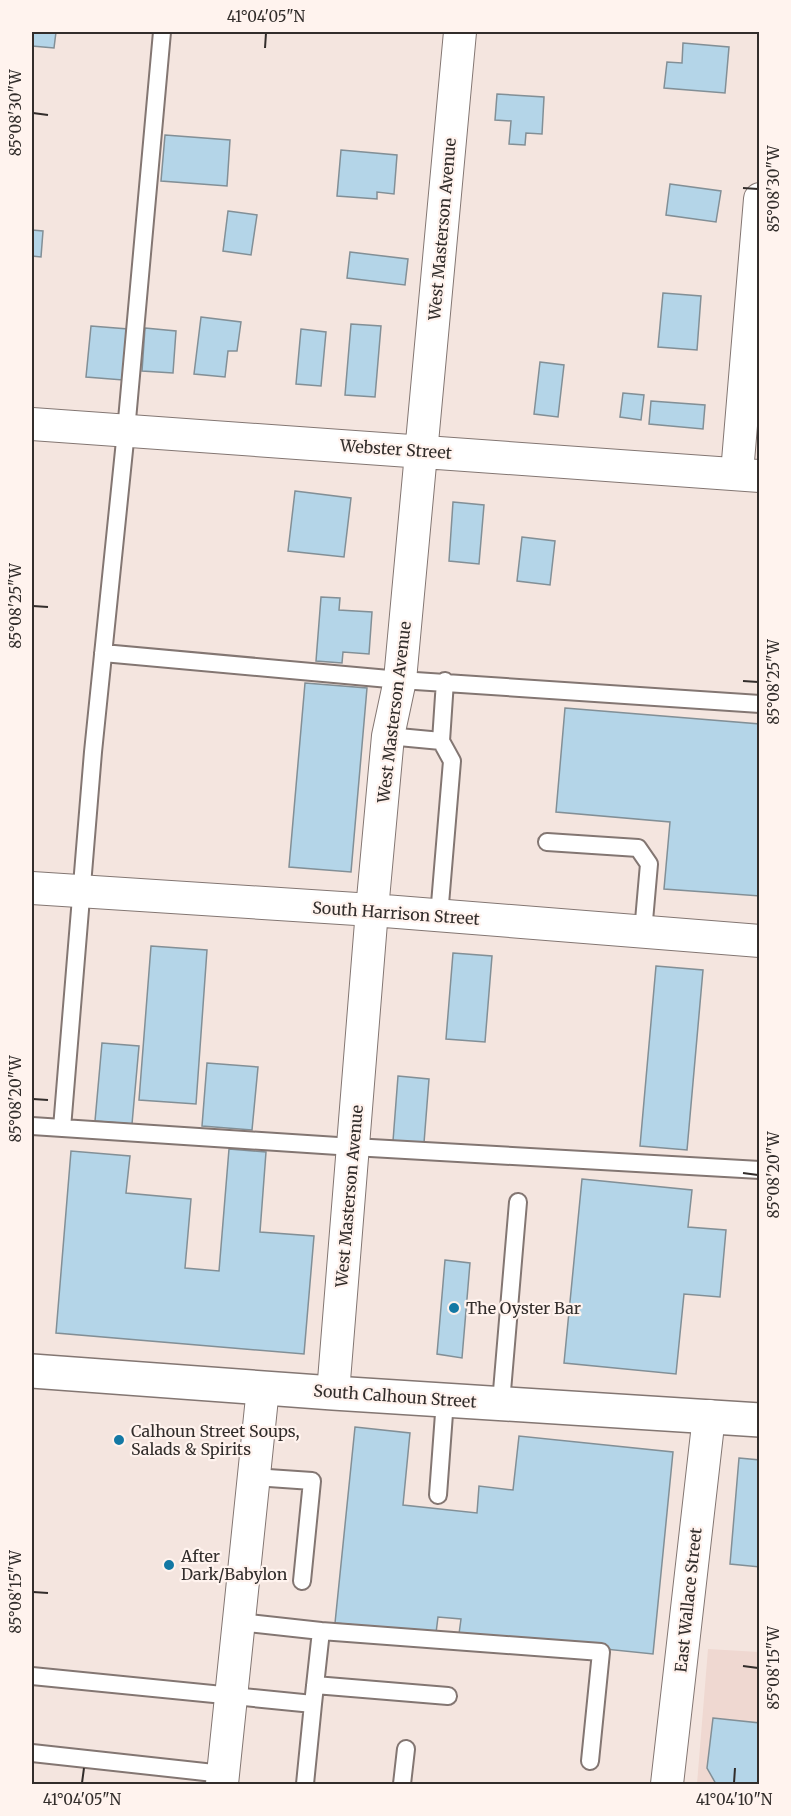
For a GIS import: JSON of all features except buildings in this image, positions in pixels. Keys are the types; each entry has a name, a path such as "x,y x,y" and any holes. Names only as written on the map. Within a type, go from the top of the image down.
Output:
{"street":[{"name":"West Masterson Avenue","path":"333,1393 388,736 400,680 460,32"},
{"path":"748,474 759,199"},
{"name":"Webster Street","path":"32,424 748,474"},
{"name":"South Harrison Street","path":"32,888 372,910 759,941"},
{"name":"South Calhoun Street","path":"32,1371 759,1420"},
{"path":"222,1779 263,1388"},
{"name":"East Wallace Street","path":"667,1785 709,1416"}],"lane":[{"path":"62,1128 103,653 126,431 162,32"},
{"path":"103,653 400,680 445,681 759,704"},
{"path":"440,916 452,760 441,741 445,681"},
{"path":"388,736 441,741"},
{"path":"547,842 638,848 649,864 643,932"},
{"path":"32,1126 759,1170"},
{"path":"501,1403 518,1202"},
{"path":"438,1495 445,1400"},
{"path":"253,1477 312,1480 302,1581"},
{"path":"239,1622 601,1652 590,1761"},
{"path":"304,1785 321,1630"},
{"path":"32,1676 313,1704"},
{"path":"315,1684 448,1696"},
{"path":"402,1785 406,1749"},
{"path":"32,1754 222,1779"}],"shaded area":[{"path":"708,1649 759,1652 759,1784 697,1784"}],"place":[{"name":"The Oyster Bar","path":"454,1308"},
{"name":"Calhoun Street Soups, Salads & Spirits","path":"119,1440"},
{"name":"After Dark/Babylon","path":"169,1565"}]}
